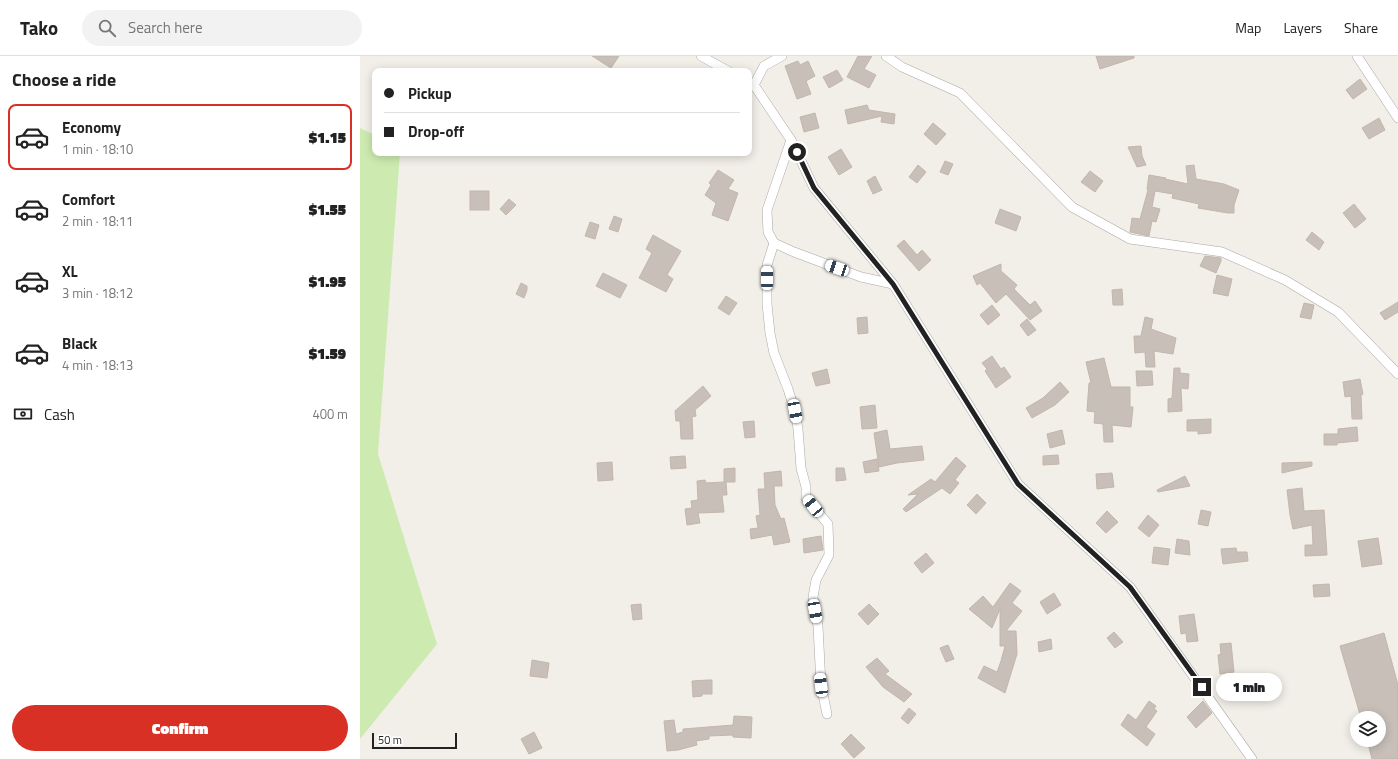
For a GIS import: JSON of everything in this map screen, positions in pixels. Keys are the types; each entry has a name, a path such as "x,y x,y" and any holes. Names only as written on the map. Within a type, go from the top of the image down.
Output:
{"street":[{"path":"701,56 723,68"},
{"path":"752,83 764,66 782,56"},
{"path":"886,56 902,67 960,94 1072,207 1130,239 1222,252 1285,280 1338,312 1398,374"},
{"path":"1357,56 1398,118"},
{"path":"752,85 791,140 814,188 893,284 1018,484 1130,587 1252,759"},
{"path":"791,140 767,210 768,232 774,243 801,255 861,277 893,284"},
{"path":"774,243 767,265 767,304 770,333 774,353 795,411 801,468 806,487 806,498 828,524 829,555 816,580 813,597 818,626 821,685 827,714"}],"green space":[{"path":"360,128 372,134 372,156 400,156 378,454 437,644 360,739"}],"building":[{"path":"592,56 619,56 611,68"},
{"path":"858,56 872,56 864,69 876,75 869,88 847,77"},
{"path":"1096,56 1134,56 1134,58 1100,69"},
{"path":"798,61 800,65 808,61 815,76 806,81 811,94 797,99 785,66"},
{"path":"837,70 843,80 829,88 823,77"},
{"path":"1360,79 1367,89 1353,99 1346,90"},
{"path":"867,105 869,110 895,114 894,124 881,122 882,116 848,124 845,110"},
{"path":"815,113 819,128 804,132 800,117"},
{"path":"1379,118 1385,130 1369,139 1362,128"},
{"path":"933,123 946,134 936,145 924,134"},
{"path":"1141,146 1142,156 1146,165 1137,167 1128,147"},
{"path":"841,149 852,167 839,175 828,157"},
{"path":"945,161 953,164 948,175 940,172"},
{"path":"918,165 926,172 917,183 909,177"},
{"path":"1194,165 1196,179 1224,184 1239,190 1234,205 1234,213 1198,208 1199,204 1172,198 1173,194 1155,191 1152,207 1160,209 1156,222 1152,221 1149,236 1130,232 1132,218 1140,219 1148,190 1149,175 1188,184 1186,166"},
{"path":"718,170 734,180 728,189 738,193 728,221 712,215 716,203 705,195 711,185 709,183"},
{"path":"1090,171 1103,181 1095,192 1081,182"},
{"path":"875,176 882,190 873,194 867,181"},
{"path":"470,191 489,191 489,210 470,210"},
{"path":"509,199 516,205 506,215 500,209"},
{"path":"1354,204 1366,219 1355,228 1343,213"},
{"path":"1000,209 1021,217 1016,231 995,223"},
{"path":"614,216 622,219 618,232 609,229"},
{"path":"590,222 599,225 595,239 585,236"},
{"path":"1312,232 1324,242 1319,250 1306,240"},
{"path":"653,235 681,251 667,275 673,279 666,292 639,278 652,253 646,249"},
{"path":"904,240 917,255 922,250 931,260 919,271 897,246"},
{"path":"1205,256 1221,258 1216,273 1200,266"},
{"path":"1001,264 1001,271 1017,285 1014,289 1030,305 1035,301 1042,311 1030,320 1006,294 996,303 980,283 977,285 973,276"},
{"path":"603,273 627,285 620,298 596,286"},
{"path":"1217,275 1232,279 1228,296 1213,293"},
{"path":"521,283 527,286 524,298 516,294"},
{"path":"1122,289 1123,305 1113,305 1112,290"},
{"path":"726,296 737,303 729,315 718,308"},
{"path":"1398,302 1398,312 1385,320 1380,313"},
{"path":"1304,303 1314,305 1311,319 1300,317"},
{"path":"992,305 1000,315 988,325 980,315"},
{"path":"867,317 868,333 858,334 857,318"},
{"path":"1145,317 1153,319 1151,329 1176,338 1173,354 1154,351 1155,367 1146,367 1145,352 1135,353 1134,336 1141,336"},
{"path":"1027,319 1036,330 1028,336 1020,325"},
{"path":"992,356 1001,369 1004,367 1011,377 996,388 985,371 987,369 982,363"},
{"path":"1104,358 1111,387 1130,387 1130,407 1133,407 1131,427 1112,425 1113,442 1104,442 1103,424 1094,423 1095,412 1087,411 1089,383 1091,383 1086,362"},
{"path":"1174,368 1180,368 1180,373 1189,374 1188,389 1181,388 1182,411 1168,412 1168,399 1172,398"},
{"path":"827,369 830,383 816,386 812,373"},
{"path":"1136,371 1152,371 1153,385 1137,386"},
{"path":"1360,379 1363,394 1361,395 1362,419 1352,419 1351,396 1345,397 1343,382"},
{"path":"1060,382 1069,392 1055,405 1032,418 1026,408 1043,398"},
{"path":"703,386 711,396 695,410 696,416 692,417 693,439 681,439 680,421 676,421 675,411"},
{"path":"875,405 877,428 862,429 860,407"},
{"path":"1211,419 1211,433 1198,434 1198,431 1187,431 1187,420"},
{"path":"754,421 755,437 745,438 743,422"},
{"path":"1357,427 1358,441 1337,443 1337,445 1324,445 1324,434 1338,434 1338,429"},
{"path":"887,430 890,449 922,446 924,460 879,467 874,433"},
{"path":"1062,430 1065,444 1050,448 1047,434"},
{"path":"1058,455 1059,464 1043,465 1043,456"},
{"path":"685,456 686,468 671,469 670,457"},
{"path":"956,457 966,466 955,480 959,483 950,494 942,488 906,512 903,509 918,494 908,495 931,479 935,482"},
{"path":"877,459 879,471 865,473 863,462"},
{"path":"612,462 613,480 598,481 597,463"},
{"path":"1312,462 1312,466 1282,473 1282,463"},
{"path":"735,468 735,482 726,482 727,495 722,495 724,512 698,513 700,523 687,525 685,509 692,508 691,501 698,500 697,481 705,480 706,483 724,482 724,469"},
{"path":"836,468 844,468 846,480 836,481"},
{"path":"781,471 782,486 774,486 775,505 781,519 784,518 790,542 774,545 772,535 751,539 750,529 758,528 756,516 760,515 758,489 765,489 764,473"},
{"path":"1112,473 1114,487 1097,489 1096,474"},
{"path":"1185,476 1190,486 1158,492 1157,490"},
{"path":"1302,488 1304,511 1324,510 1327,555 1305,556 1305,545 1313,545 1312,525 1293,529 1287,490"},
{"path":"977,494 986,503 976,514 967,505"},
{"path":"1201,510 1211,512 1208,526 1198,524"},
{"path":"1107,511 1118,522 1106,533 1096,523"},
{"path":"1148,515 1159,525 1149,537 1138,528"},
{"path":"821,536 823,550 804,553 803,539"},
{"path":"1378,538 1382,564 1362,567 1358,541"},
{"path":"1177,539 1189,541 1190,555 1175,553"},
{"path":"1154,547 1170,549 1168,565 1152,563"},
{"path":"1236,548 1237,552 1247,552 1248,561 1223,564 1221,549"},
{"path":"926,553 934,563 922,573 914,563"},
{"path":"1010,583 1021,591 1012,603 1022,611 1006,631 1016,631 1017,654 1005,693 978,678 984,666 997,672 1001,661 1005,646 1000,646 1000,609 992,628 969,609 983,596 993,607"},
{"path":"1329,584 1330,596 1314,597 1313,585"},
{"path":"1054,593 1061,605 1047,614 1040,602"},
{"path":"641,604 642,619 633,620 631,605"},
{"path":"869,604 879,614 868,625 858,614"},
{"path":"1194,614 1198,641 1187,642 1186,633 1181,634 1179,616"},
{"path":"1114,632 1123,642 1115,648 1107,638"},
{"path":"1384,633 1398,685 1398,759 1372,759 1369,747 1386,747 1386,711 1359,711 1340,646"},
{"path":"1051,639 1052,649 1039,652 1038,642"},
{"path":"1231,643 1234,672 1220,674 1218,655 1221,654 1220,644"},
{"path":"948,645 954,659 946,662 940,648"},
{"path":"877,658 889,671 885,674 912,694 904,702 883,687 866,667"},
{"path":"532,660 549,663 547,678 530,676"},
{"path":"712,680 712,694 702,694 702,696 693,697 692,681"},
{"path":"1149,701 1156,706 1154,709 1157,711 1146,727 1155,734 1147,746 1121,725 1128,714 1136,720"},
{"path":"1203,701 1212,713 1196,728 1187,717"},
{"path":"909,708 916,714 908,724 901,718"},
{"path":"734,716 752,717 751,738 733,737 733,735 709,736 709,739 696,741 697,745 667,751 664,721 674,720 676,734 683,732 683,729 733,725"},
{"path":"534,732 542,748 529,754 521,739"},
{"path":"851,734 865,748 854,758 841,744"}],"route":[{"path":"797,152 814,188 893,284 1018,484 1130,587 1202,687"}]}
